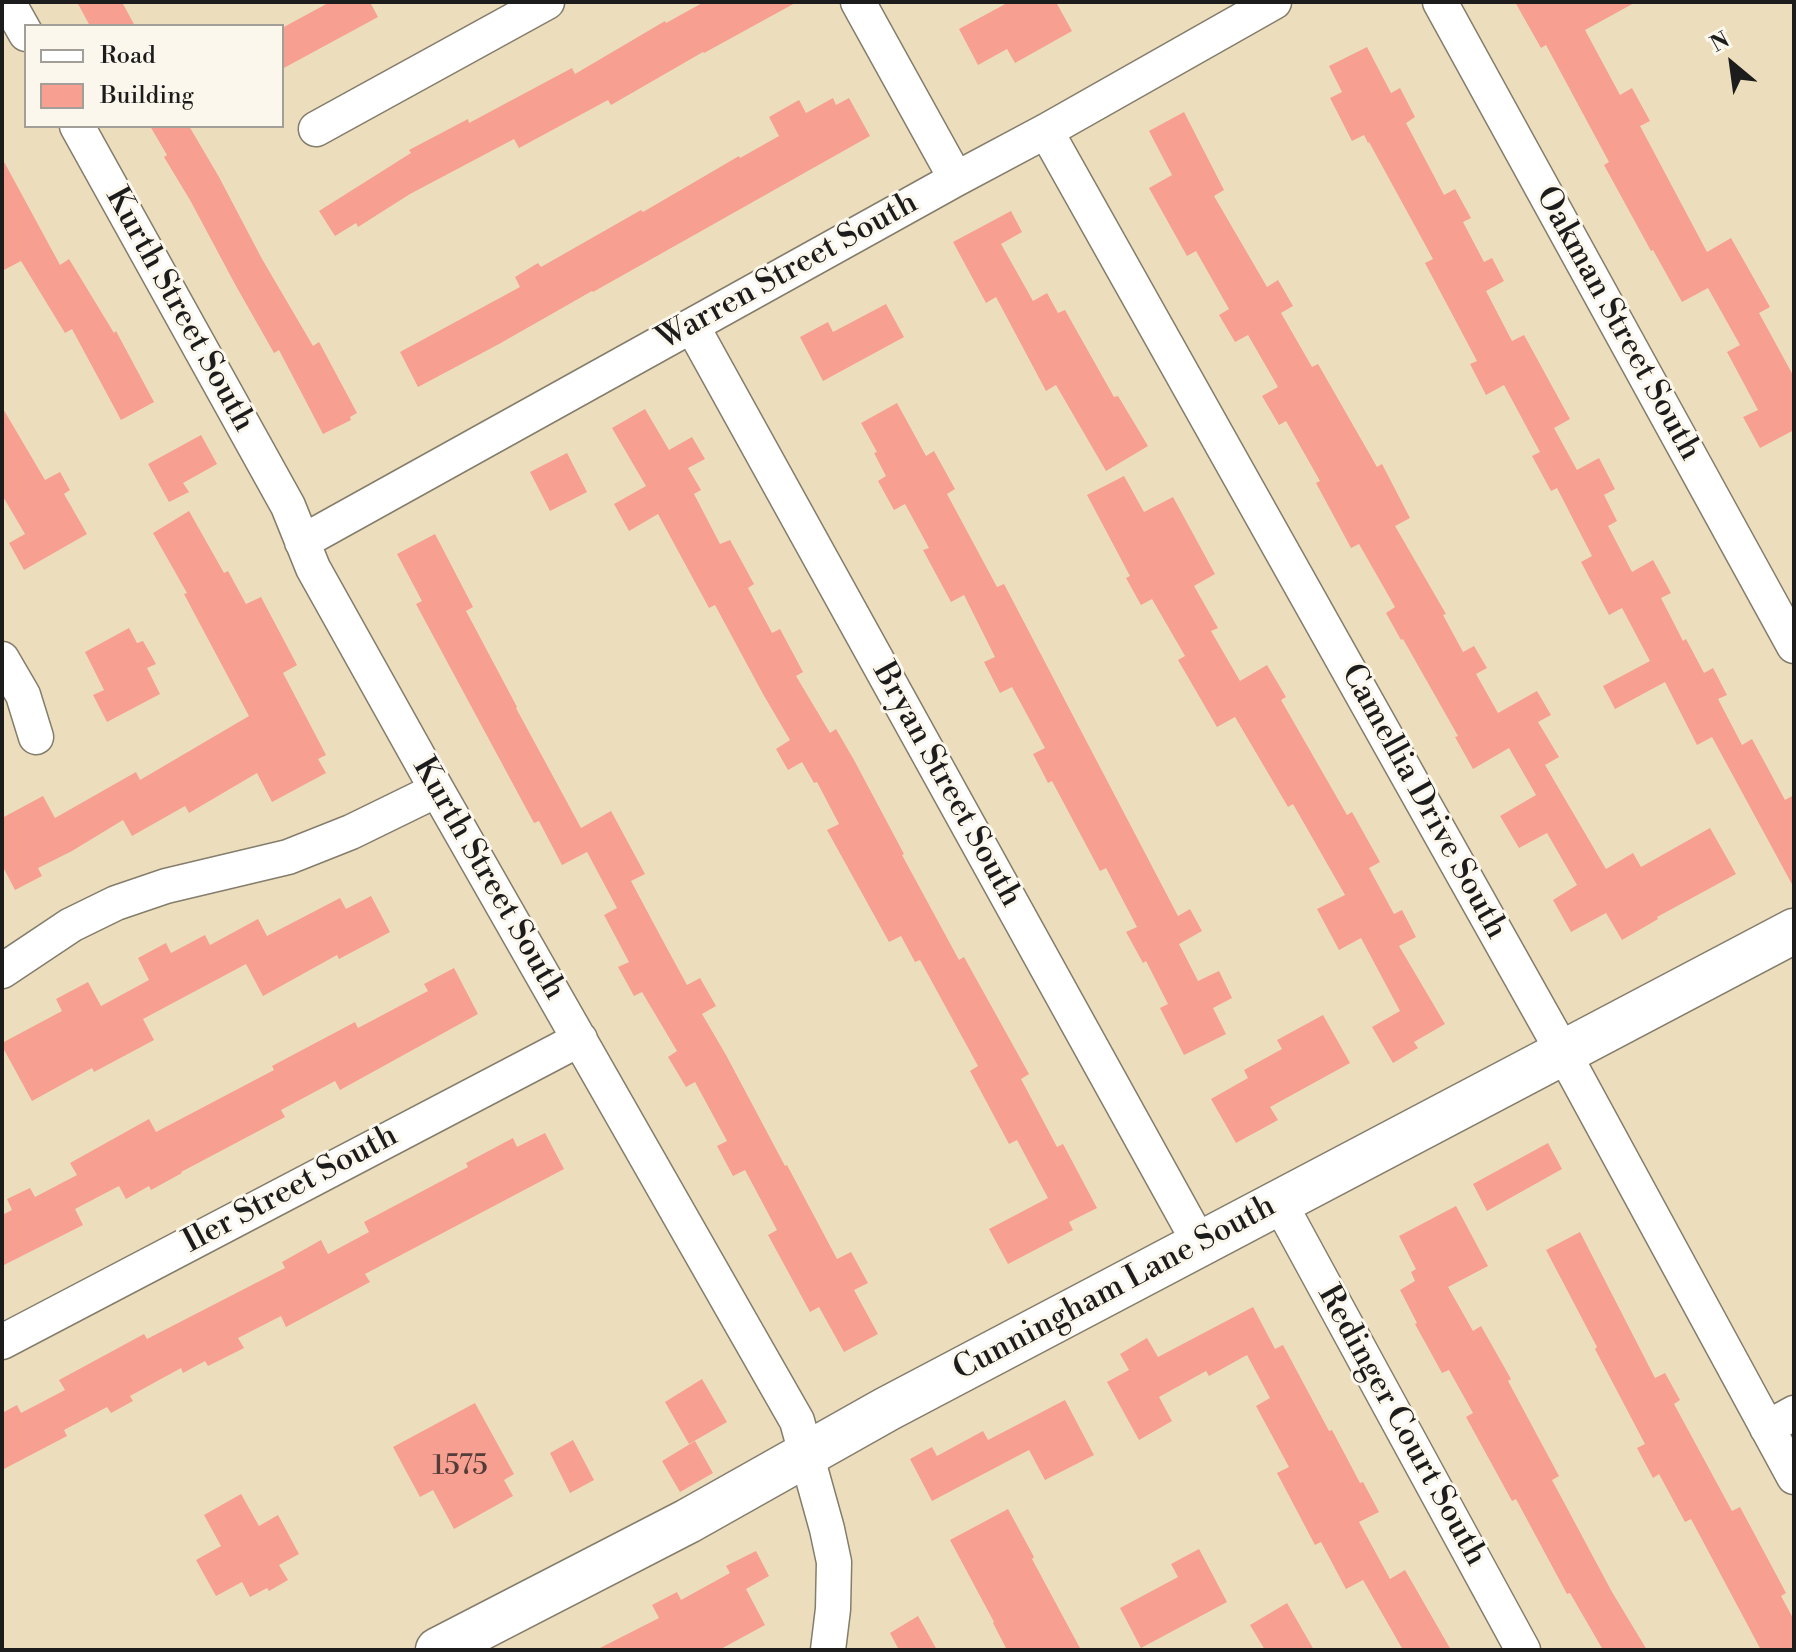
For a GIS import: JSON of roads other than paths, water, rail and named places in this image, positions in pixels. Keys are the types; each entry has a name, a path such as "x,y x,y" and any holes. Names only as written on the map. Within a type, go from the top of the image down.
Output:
{"street":[{"path":"8,2 24,30"},
{"path":"316,129 547,2"},
{"path":"858,2 956,179"},
{"name":"Warren Street South","path":"302,542 1274,2"},
{"name":"Oakman Street South","path":"1440,2 1794,646"},
{"name":"Kurth Street South","path":"78,128 288,506 313,568 797,1421 834,1562 828,1650"},
{"name":"Camellia Drive South","path":"1046,131 1563,1052 1781,1420 1794,1477"},
{"name":"Bryan Street South","path":"692,326 1200,1244"},
{"path":"2,659 23,695 36,737"},
{"path":"2,971 71,925 116,903 166,886 288,857 351,832 437,790"},
{"name":"Cunningham Lane South","path":"438,1650 688,1521 887,1409 1794,931"},
{"name":"Iler Street South","path":"2,1342 580,1039"},
{"name":"Redinger Court South","path":"1279,1202 1523,1650"}]}
